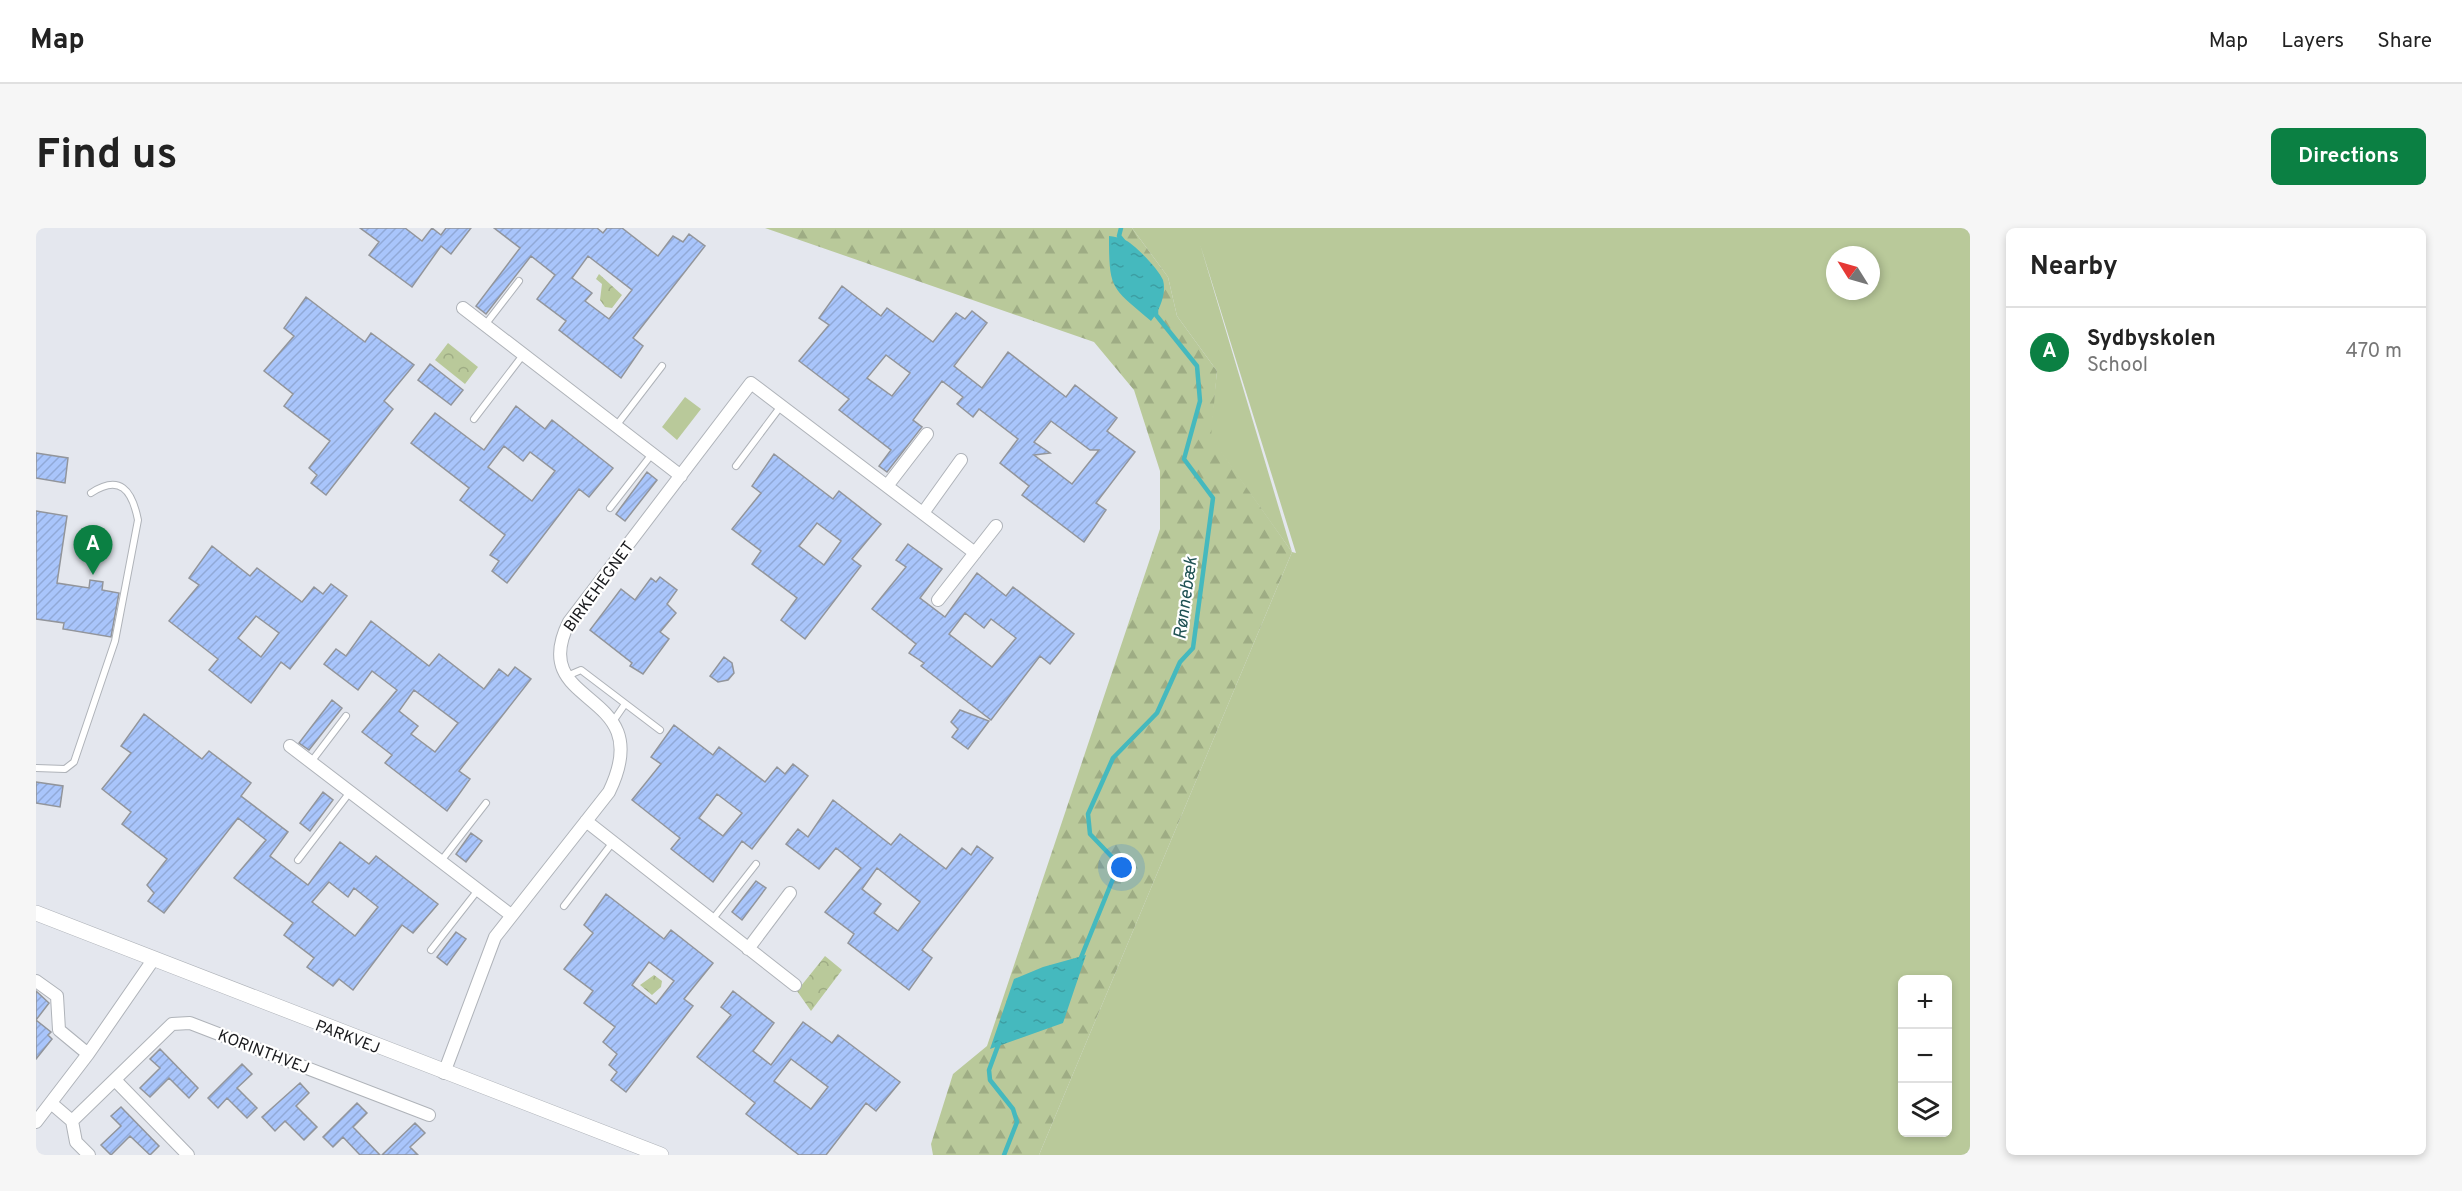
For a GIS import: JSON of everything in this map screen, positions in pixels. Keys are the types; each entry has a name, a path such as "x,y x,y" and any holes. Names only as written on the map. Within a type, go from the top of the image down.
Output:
{"street":[{"path":"463,308 681,476"},
{"name":"BIRKEHEGNET","path":"566,676 561,669 559,653 562,636 569,622 751,383 975,553"},
{"path":"887,486 927,434"},
{"path":"923,513 961,460"},
{"path":"938,600 996,526"},
{"path":"444,1073 495,937 609,792 619,771 622,753 614,720 566,676"},
{"path":"290,746 511,915"},
{"path":"586,821 795,985"},
{"path":"748,949 790,893"},
{"name":"PARKVEJ","path":"36,913 444,1073 661,1155"},
{"path":"36,1122 88,1054 153,960"},
{"path":"36,981 57,996 59,1030 88,1054"},
{"name":"KORINTHVEJ","path":"72,1121 171,1024 190,1023 429,1115"},
{"path":"115,1080 188,1155"},
{"path":"51,1103 72,1121 76,1142 89,1155"}],"lane":[{"path":"485,325 519,281"},
{"path":"474,419 523,355"},
{"path":"616,426 662,366"},
{"path":"736,466 781,406"},
{"path":"610,508 652,454"},
{"path":"36,768 65,769 74,762 117,630 138,520 135,503 126,490 116,484 105,484 91,493"},
{"path":"566,676 581,670 660,730"},
{"path":"614,720 626,704"},
{"path":"311,762 346,716"},
{"path":"298,860 350,792"},
{"path":"441,862 486,803"},
{"path":"564,906 613,842"},
{"path":"712,920 756,864"},
{"path":"431,950 478,890"}],"green space":[{"path":"765,228 1132,228 1168,277 1177,316 1217,371 1211,437 1292,552 1039,1155 933,1155 931,1144 953,1074 987,1046 1160,529 1160,471 1134,390 1094,342"},
{"path":"1132,228 1970,228 1970,1155 1039,1155 1292,552 1210,437 1217,371 1177,316 1168,277","holes":["1200,244 1296,553 1292,552"]},
{"path":"599,274 622,295 612,308 605,307 600,300 602,284 596,279"},
{"path":"448,343 478,367 465,384 435,360"},
{"path":"685,397 701,409 677,440 662,427"},
{"path":"825,956 842,970 811,1011 797,991"},
{"path":"654,975 662,981 661,987 652,995 640,985"}],"water":[{"path":"1109,236 1121,238 1133,246 1163,280 1162,302 1151,321 1115,286 1110,267"},
{"path":"1086,955 1063,1023 990,1049 1014,979 1043,967"}],"building":[{"path":"360,228 405,228 422,241 432,228 441,235 446,228 471,228 451,254 441,246 412,287 369,255 379,242"},
{"path":"494,228 597,228 603,233 607,228 622,228 658,256 673,236 683,242 689,234 705,246 633,338 643,346 621,378 559,330 566,321 537,299 555,275 531,256 486,314 476,306 520,248","holes":["588,256 632,290 609,319 585,301 592,293 572,278"]},
{"path":"842,286 881,316 887,308 933,342 956,313 965,319 972,311 987,323 954,366 982,388 1008,352 1066,397 1075,385 1117,418 1107,431 1135,452 1096,503 1106,510 1084,542 1022,495 1029,486 1000,463 1018,439 979,409 973,417 957,404 963,397 942,381 913,420 922,427 887,472 879,466 891,450 839,410 849,399 799,361 829,325 819,318","holes":["886,355 910,373 892,396 867,378","1051,421 1090,450 1099,450 1072,484 1034,455 1050,453 1034,442"]},
{"path":"306,297 365,342 371,333 414,365 384,401 393,409 326,495 311,483 317,475 309,468 330,441 284,406 293,394 264,371 294,336 284,328"},
{"path":"430,364 463,390 451,405 418,380"},
{"path":"516,406 545,429 552,420 613,468 589,497 579,489 507,583 492,571 499,561 490,555 505,535 460,500 469,488 411,443 435,413 484,450","holes":["504,446 523,461 530,452 555,471 532,501 488,467"]},
{"path":"36,453 68,458 65,483 36,478"},
{"path":"774,454 833,499 839,491 881,524 852,559 861,566 805,639 781,620 797,598 752,564 761,551 732,529 761,493 752,486","holes":["817,523 841,541 824,565 799,546"]},
{"path":"647,472 657,480 625,521 616,514"},
{"path":"36,511 67,516 57,583 89,588 90,580 103,582 102,590 119,593 111,637 63,629 64,623 36,619"},
{"path":"908,544 942,569 920,598 945,617 977,573 1006,596 1013,587 1074,634 1050,664 1040,656 991,720 921,666 924,663 909,653 916,644 872,609 906,567 896,560","holes":["965,613 984,628 991,619 1016,638 992,667 949,634"]},
{"path":"212,546 250,576 257,568 302,602 314,587 323,594 331,584 347,596 290,669 281,662 251,703 209,670 218,659 169,621 199,585 189,578","holes":["256,616 279,633 261,657 238,638"]},
{"path":"660,577 677,590 667,604 676,613 660,632 669,639 643,674 630,666 632,663 590,630 621,589 635,600 651,578 656,582"},
{"path":"371,621 429,666 439,654 484,689 499,669 508,676 515,667 531,679 459,771 470,779 447,811 385,763 392,755 362,732 397,690 372,671 358,690 324,664 336,649 346,656","holes":["414,690 458,723 435,752 411,734 418,726 399,711"]},
{"path":"724,657 732,663 734,673 728,680 718,682 710,676"},
{"path":"332,700 342,708 309,750 299,743"},
{"path":"960,710 989,721 968,749 952,737 958,729 951,722"},
{"path":"144,714 202,759 209,751 251,783 241,796 288,832 270,856 308,885 340,842 369,864 376,856 438,904 413,933 402,925 353,990 339,979 333,986 307,967 314,958 284,935 293,923 234,878 266,840 238,818 164,913 148,901 154,893 147,885 167,859 122,824 131,812 102,789 131,753 121,746","holes":["329,882 348,897 354,888 378,907 355,936 312,902"]},
{"path":"674,725 713,755 719,747 765,782 777,767 785,774 793,764 808,776 752,849 742,841 713,882 671,849 680,838 632,800 661,764 651,757","holes":["717,794 742,813 723,836 699,818"]},
{"path":"36,782 63,786 60,807 36,803"},
{"path":"323,792 333,800 310,831 300,823"},
{"path":"833,800 891,845 900,834 946,869 962,848 971,855 977,846 993,858 922,950 932,958 909,990 848,943 854,934 825,912 861,868 836,848 819,869 786,844 798,829 808,837","holes":["877,868 920,902 898,931 874,913 881,904 862,889"]},
{"path":"471,833 482,841 466,862 456,854"},
{"path":"756,881 766,888 742,920 732,912"},
{"path":"606,894 664,939 671,930 713,963 684,999 693,1006 626,1092 611,1080 617,1072 609,1065 617,1054 603,1042 615,1027 584,1003 593,991 564,969 593,933 584,925","holes":["649,962 674,981 656,1004 632,985"]},
{"path":"456,932 466,939 447,965 437,957"},
{"path":"36,991 49,1003 36,1020"},
{"path":"733,991 774,1023 753,1051 771,1065 803,1022 832,1043 838,1035 900,1082 876,1111 866,1103 826,1155 799,1155 746,1114 755,1103 697,1057 731,1015 721,1007","holes":["791,1059 828,1087 811,1109 774,1081"]},
{"path":"36,1020 51,1032 48,1035 52,1039 36,1059"},
{"path":"160,1049 198,1088 189,1098 169,1078 150,1097 140,1088 160,1068 150,1059"},
{"path":"242,1064 252,1074 237,1088 257,1108 247,1118 227,1098 218,1108 208,1098"},
{"path":"300,1083 309,1093 296,1106 317,1127 304,1140 285,1121 275,1131 262,1117"},
{"path":"357,1103 367,1113 353,1127 380,1155 360,1155 343,1137 333,1147 323,1137"},
{"path":"121,1107 159,1146 150,1155 130,1136 111,1155 101,1145 121,1126 111,1116"},
{"path":"415,1123 425,1133 410,1147 418,1155 382,1155"}],"waterway":[{"name":"Rønnebæk","path":"1121,228 1119,236 1123,241"},
{"name":"Rønnebæk","path":"1080,960 1117,869 1112,857 1090,834 1088,814 1113,758 1157,713 1180,662 1193,648 1213,498 1184,459 1200,401 1197,366 1156,315 1156,309"},
{"name":"Rønnebæk","path":"999,1043 989,1070 990,1080 1013,1109 1017,1122 1004,1155"}],"place":[{"name":"Sydbyskolen","path":"93,575"}]}
